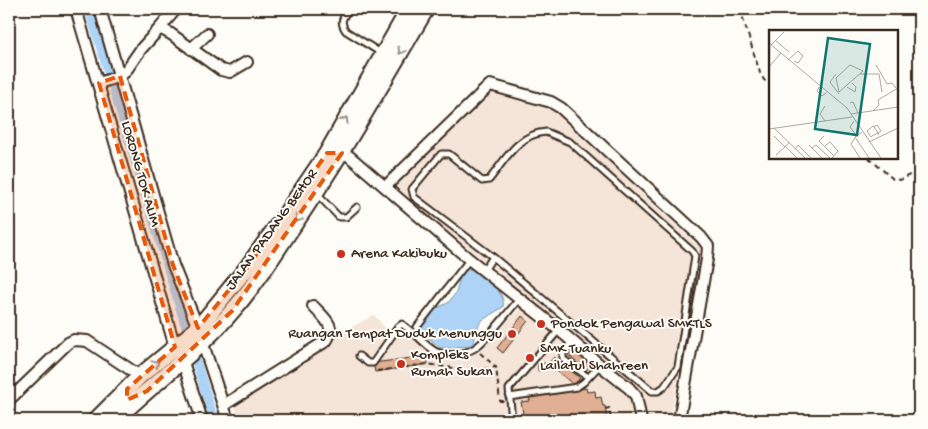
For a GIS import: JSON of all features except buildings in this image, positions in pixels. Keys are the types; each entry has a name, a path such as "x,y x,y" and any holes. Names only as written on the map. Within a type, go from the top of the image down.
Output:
{"main road":[{"name":"JALAN PADANG BEHOR","path":"198,333 232,311 252,287 316,193 382,54 409,9"},
{"name":"JALAN PADANG BEHOR","path":"96,420 132,394 198,333 334,153 426,9"},
{"name":"JALAN PADANG BEHOR","path":"114,420 132,394 140,376 178,353"}],"street":[{"name":"LORONG TOK ALIM","path":"76,9 101,83 178,353 202,420"},
{"path":"100,9 174,265 228,420"},
{"path":"101,83 125,72 141,49 176,9"},
{"path":"160,28 226,72 230,72 248,62"},
{"path":"191,49 207,34"},
{"path":"385,187 490,85 551,102 561,108 701,237 708,246 679,420"},
{"path":"334,153 349,156 469,259 629,388 636,396 641,420"},
{"path":"224,405 326,341 330,335 330,326 313,306"},
{"path":"9,400 68,343 74,340 87,342 140,376"}],"lane":[{"path":"349,9 342,20 342,26 346,31 382,54"},
{"path":"546,132 570,142 634,197 692,251 695,256 678,367 664,387 658,391 652,391 493,257 414,197 412,190 441,154 449,154 482,181 486,181 489,180 516,146 530,135 546,132"},
{"path":"316,193 338,217 346,217 358,207"},
{"path":"484,270 493,257"},
{"path":"416,335 417,327 469,259"},
{"path":"359,356 368,363 373,363 392,334 402,324 437,352 448,354 461,353 475,348 519,299"},
{"path":"512,420 509,389 559,330"},
{"path":"572,342 564,352 563,359 588,377"},
{"path":"509,397 573,388 584,382 600,366"}],"path":[{"path":"740,9 760,73 764,80 769,83"},
{"path":"870,159 893,179 900,180 919,170"},
{"path":"377,372 428,364 470,371 496,367"},
{"path":"606,409 610,408 611,420"}],"highlighted area":[{"path":"120,76 173,265 198,328 246,269 327,153 342,153 232,311 147,391 127,400 127,389 175,347 99,83"}],"shaded area":[{"path":"490,92 553,110 702,249 670,420 239,420 235,407 350,328 374,315 388,331 395,335 403,329 443,359 464,357 481,350 518,310 527,296 392,186"}],"water":[{"path":"471,269 490,282 498,291 503,301 503,307 481,321 476,331 474,343 468,346 441,348 420,329 432,310 448,303 456,293 460,277 465,270"}],"waterway":[{"path":"89,9 214,420"}],"place":[{"name":"Arena Kakibuku","path":"341,254"},
{"name":"Pondok Pengawal SMKTLS","path":"541,324"},
{"name":"Ruangan Tempat Duduk Menunggu","path":"512,334"},
{"name":"SMK Tuanku Lailatul Shahreen","path":"530,358"},
{"name":"Kompleks Rumah Sukan","path":"401,364"}]}
